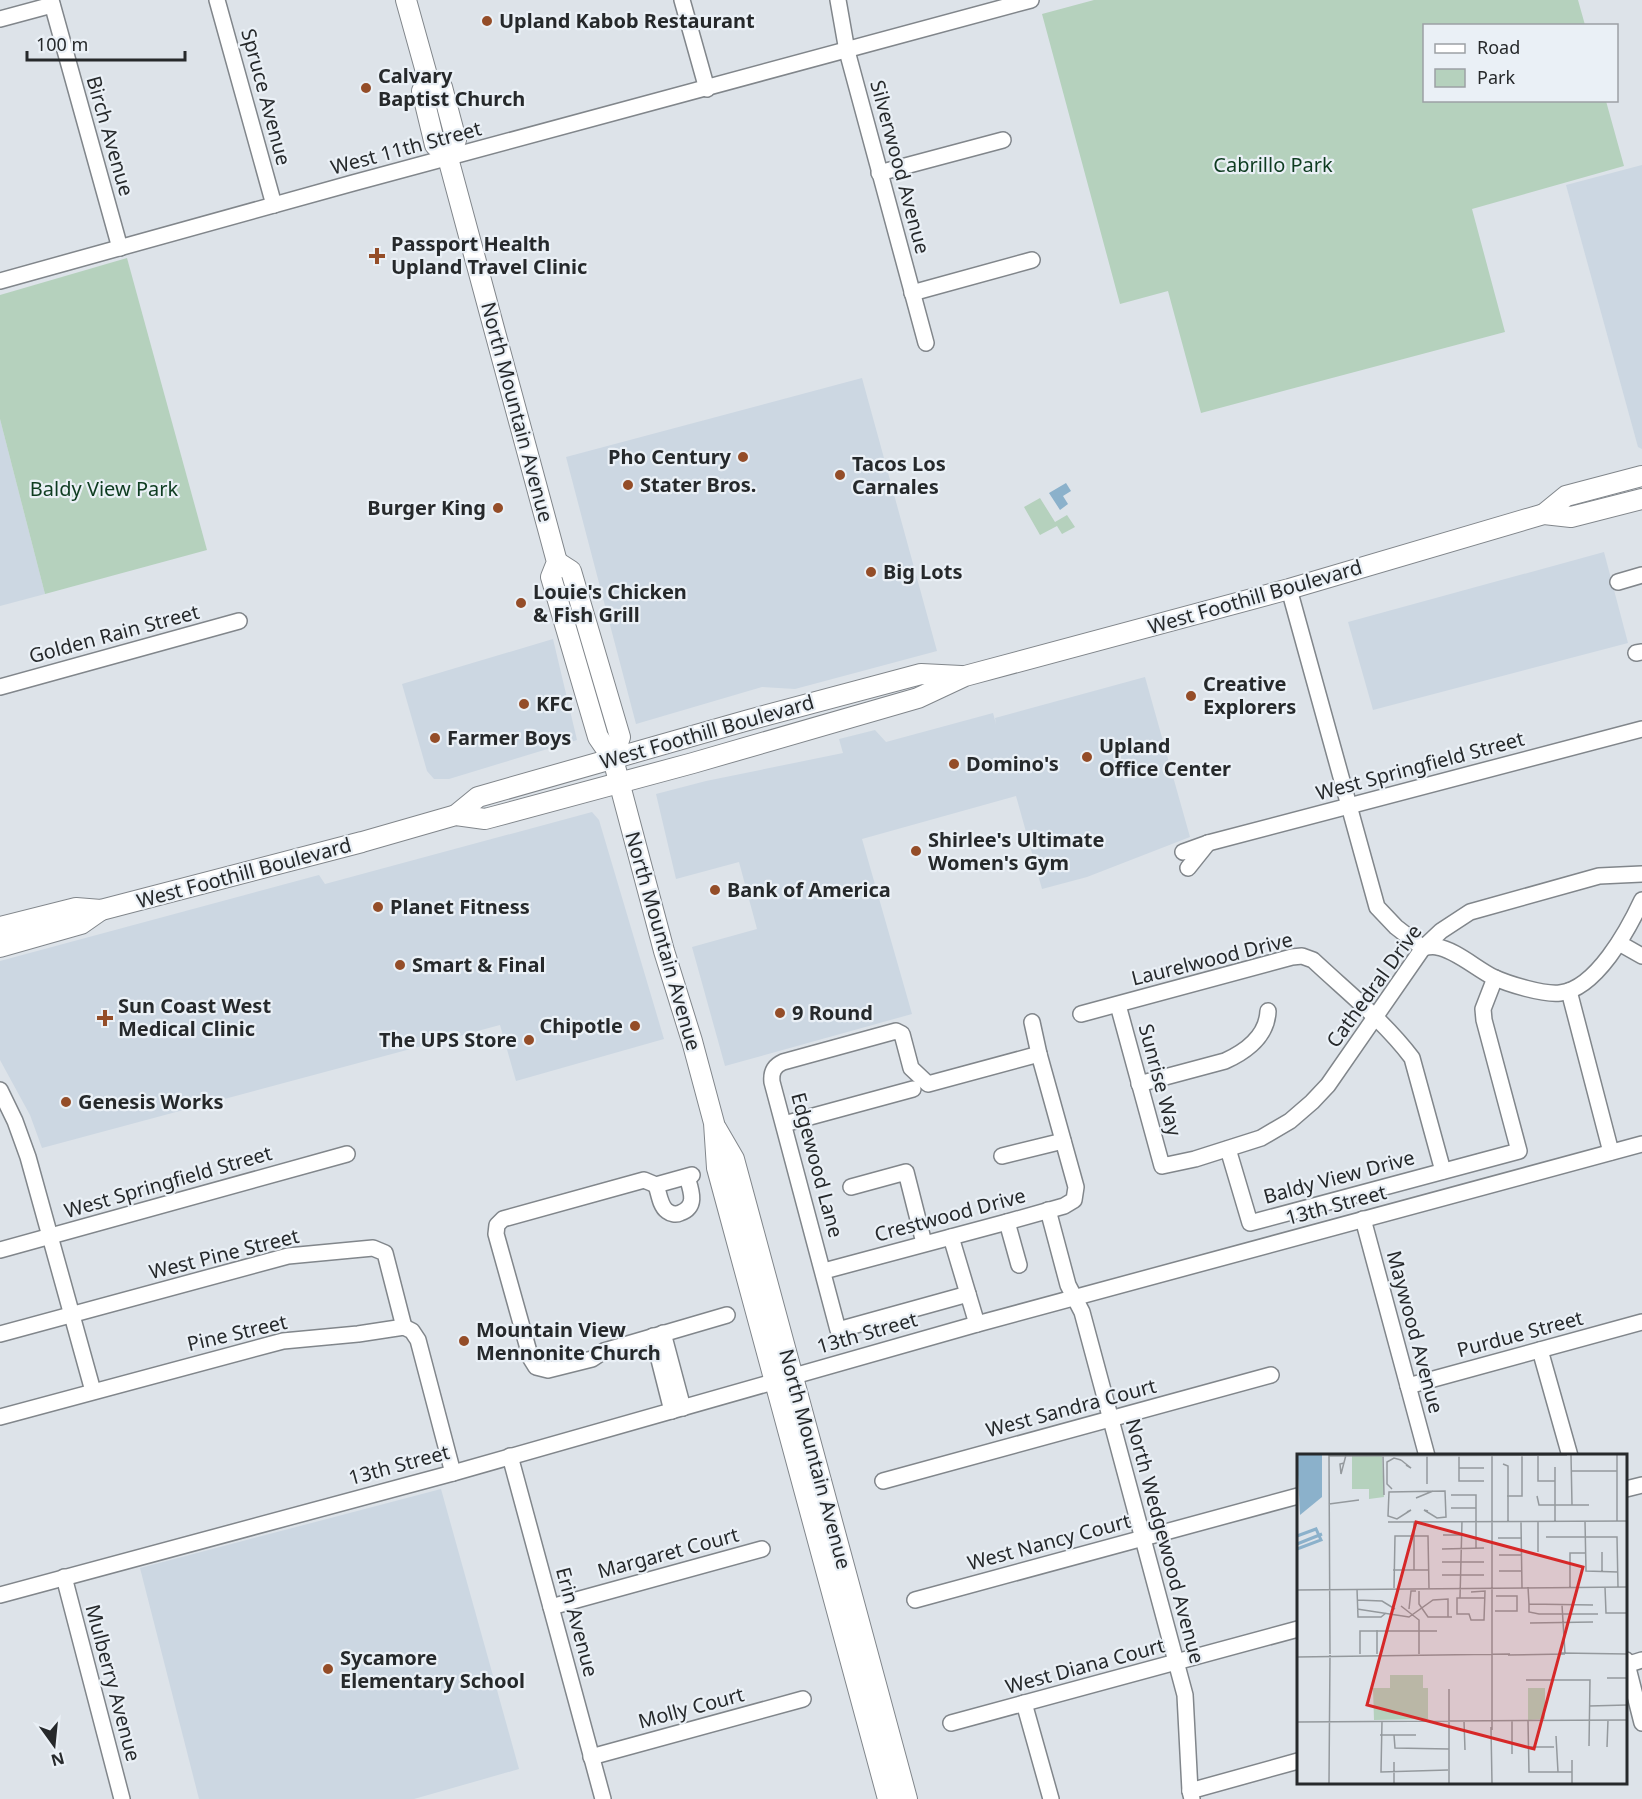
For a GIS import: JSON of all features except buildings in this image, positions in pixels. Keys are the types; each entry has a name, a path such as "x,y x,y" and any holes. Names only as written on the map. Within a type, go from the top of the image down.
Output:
{"main road":[{"name":"North Mountain Avenue","path":"406,0 428,79 422,91 435,145 448,158 557,562 551,577 598,737 613,759 714,1123 717,1168 783,1379 907,1799"},
{"name":"West Foothill Boulevard","path":"1544,514 1566,496 1640,476"},
{"path":"1579,515 1591,505 1629,493 1637,488 1640,476"},
{"name":"West Foothill Boulevard","path":"456,815 485,819 918,698 965,676 1289,589 1544,514 1571,517 1642,499"},
{"name":"West Foothill Boulevard","path":"0,927 76,908 101,910 362,842 456,815 478,797 744,721 921,674 965,676"},
{"name":"West Foothill Boulevard","path":"0,947 81,924 101,910"},
{"name":"North Mountain Avenue","path":"783,1379 888,1799"}],"street":[{"name":"Spruce Avenue","path":"217,0 274,205"},
{"path":"682,0 707,88"},
{"name":"Silverwood Avenue","path":"838,0 847,51 926,343"},
{"name":"West 11th Street","path":"0,281 1031,0"},
{"path":"0,19 51,2"},
{"name":"Birch Avenue","path":"51,2 120,248"},
{"path":"879,173 1003,140"},
{"path":"912,293 1032,260"},
{"path":"1618,582 1642,575"},
{"path":"1289,589 1377,907 1396,927 1423,948 1437,947 1446,950 1495,978 1547,994 1565,992 1588,978 1606,962 1642,900"},
{"name":"Golden Rain Street","path":"0,687 239,621"},
{"name":"West Springfield Street","path":"1183,852 1208,843 1642,729"},
{"path":"1188,868 1208,843"},
{"name":"Cathedral Drive","path":"1162,1166 1261,1138 1290,1120 1328,1085 1423,948 1441,931 1470,912 1599,876 1642,874"},
{"path":"1619,943 1642,956"},
{"name":"Laurelwood Drive","path":"1081,1014 1292,957 1302,956 1313,960 1374,1016 1412,1058 1443,1171"},
{"path":"1443,1171 1519,1151 1484,1020 1484,1009 1495,978"},
{"path":"1565,992 1607,1153"},
{"name":"Sunrise Way","path":"1118,1005 1162,1166"},
{"path":"1139,1084 1225,1061 1235,1056 1263,1033 1268,1022 1268,1011"},
{"path":"1002,1156 1063,1141 1032,1022"},
{"name":"Edgewood Lane","path":"921,1087 911,1068 902,1034 896,1031 777,1064 773,1070 772,1082 824,1270 838,1330 968,1294"},
{"path":"784,1124 1039,1054"},
{"path":"0,1090 22,1138 93,1391"},
{"name":"Crestwood Drive","path":"824,1270 1064,1206 1074,1200 1076,1187 1063,1141"},
{"name":"13th Street","path":"0,1594 453,1473 977,1324 1642,1144"},
{"name":"Baldy View Drive","path":"1228,1149 1250,1223 1443,1171"},
{"name":"West Springfield Street","path":"0,1250 347,1154"},
{"path":"851,1187 906,1172 924,1243"},
{"path":"657,1185 667,1212 675,1215 689,1208 692,1201 689,1176 657,1185 644,1180 503,1220 497,1225 496,1234 531,1359 536,1367 548,1370 592,1359 604,1351 727,1315"},
{"name":"North Wedgewood Avenue","path":"1048,1210 1068,1286 1082,1312 1185,1695 1191,1795"},
{"name":"Maywood Avenue","path":"1363,1219 1427,1454"},
{"path":"1007,1222 1019,1265"},
{"path":"951,1237 977,1324"},
{"name":"West Pine Street","path":"0,1334 288,1256 374,1248 385,1253 405,1327"},
{"name":"Purdue Street","path":"1408,1386 1642,1322"},
{"path":"405,1327 412,1331 418,1340 453,1473"},
{"name":"Pine Street","path":"0,1418 283,1341 405,1327"},
{"path":"658,1334 677,1410"},
{"path":"1540,1350 1570,1454"},
{"name":"West Sandra Court","path":"883,1481 1271,1375"},
{"name":"Erin Avenue","path":"510,1456 603,1799"},
{"path":"1627,1489 1642,1485"},
{"name":"West Nancy Court","path":"915,1600 1297,1497"},
{"name":"Margaret Court","path":"551,1607 762,1549"},
{"name":"Mulberry Avenue","path":"64,1577 122,1799"},
{"name":"West Diana Court","path":"951,1724 1297,1630"},
{"path":"1627,1663 1642,1660"},
{"path":"1627,1667 1642,1723"},
{"name":"Molly Court","path":"591,1757 803,1699"},
{"path":"1024,1703 1051,1799"},
{"path":"1191,1795 1297,1762"}],"shaded area":[{"path":"1642,165 1642,449 1638,447 1566,185"},
{"path":"862,378 937,651 795,689 762,687 636,724 566,457"},
{"path":"0,419 45,594 0,606"},
{"path":"1604,552 1628,643 1373,710 1348,622"},
{"path":"553,639 577,740 449,779 434,779 427,771 402,684"},
{"path":"1145,677 1190,837 1087,877 1042,889 1016,796 862,839 912,1014 725,1066 692,947 757,929 739,862 676,879 656,794 706,781 843,753 839,739 875,730 886,742 993,713 996,724 995,718"},
{"path":"592,812 599,820 664,1039 516,1081 500,1025 42,1148 30,1115 0,1060 0,961 319,875 325,884"},
{"name":"Sycamore Elementary School","path":"441,1489 519,1769 414,1799 199,1799 140,1568"}],"green space":[{"name":"Cabrillo Park","path":"1094,0 1578,0 1585,24 1423,24 1423,102 1606,102 1624,166 1472,209 1505,332 1201,413 1168,291 1120,304 1042,14"},
{"name":"Baldy View Park","path":"127,258 207,550 45,594 0,419 0,295"},
{"path":"1040,498 1055,522 1067,515 1075,527 1062,534 1057,526 1040,535 1024,507"}],"water":[{"path":"1066,483 1071,491 1063,496 1068,504 1060,510 1049,493"}],"place":[{"name":"Upland Kabob Restaurant","path":"487,21"},
{"name":"Calvary Baptist Church","path":"366,88"},
{"name":"Passport Health Upland Travel Clinic","path":"377,256"},
{"name":"Pho Century","path":"743,457"},
{"name":"Tacos Los Carnales","path":"840,475"},
{"name":"Stater Bros.","path":"628,485"},
{"name":"Burger King","path":"498,508"},
{"name":"Big Lots","path":"871,572"},
{"name":"Louie's Chicken & Fish Grill","path":"521,603"},
{"name":"Creative Explorers","path":"1191,696"},
{"name":"KFC","path":"524,704"},
{"name":"Farmer Boys","path":"435,738"},
{"name":"Upland Office Center","path":"1087,757"},
{"name":"Domino's","path":"954,764"},
{"name":"Shirlee's Ultimate Women's Gym","path":"916,851"},
{"name":"Bank of America","path":"715,890"},
{"name":"Planet Fitness","path":"378,907"},
{"name":"Smart & Final","path":"400,965"},
{"name":"9 Round","path":"780,1013"},
{"name":"Sun Coast West Medical Clinic","path":"105,1018"},
{"name":"Chipotle","path":"635,1026"},
{"name":"The UPS Store","path":"529,1040"},
{"name":"Genesis Works","path":"66,1102"},
{"name":"Mountain View Mennonite Church","path":"464,1341"},
{"name":"Sycamore Elementary School","path":"328,1669"}]}
